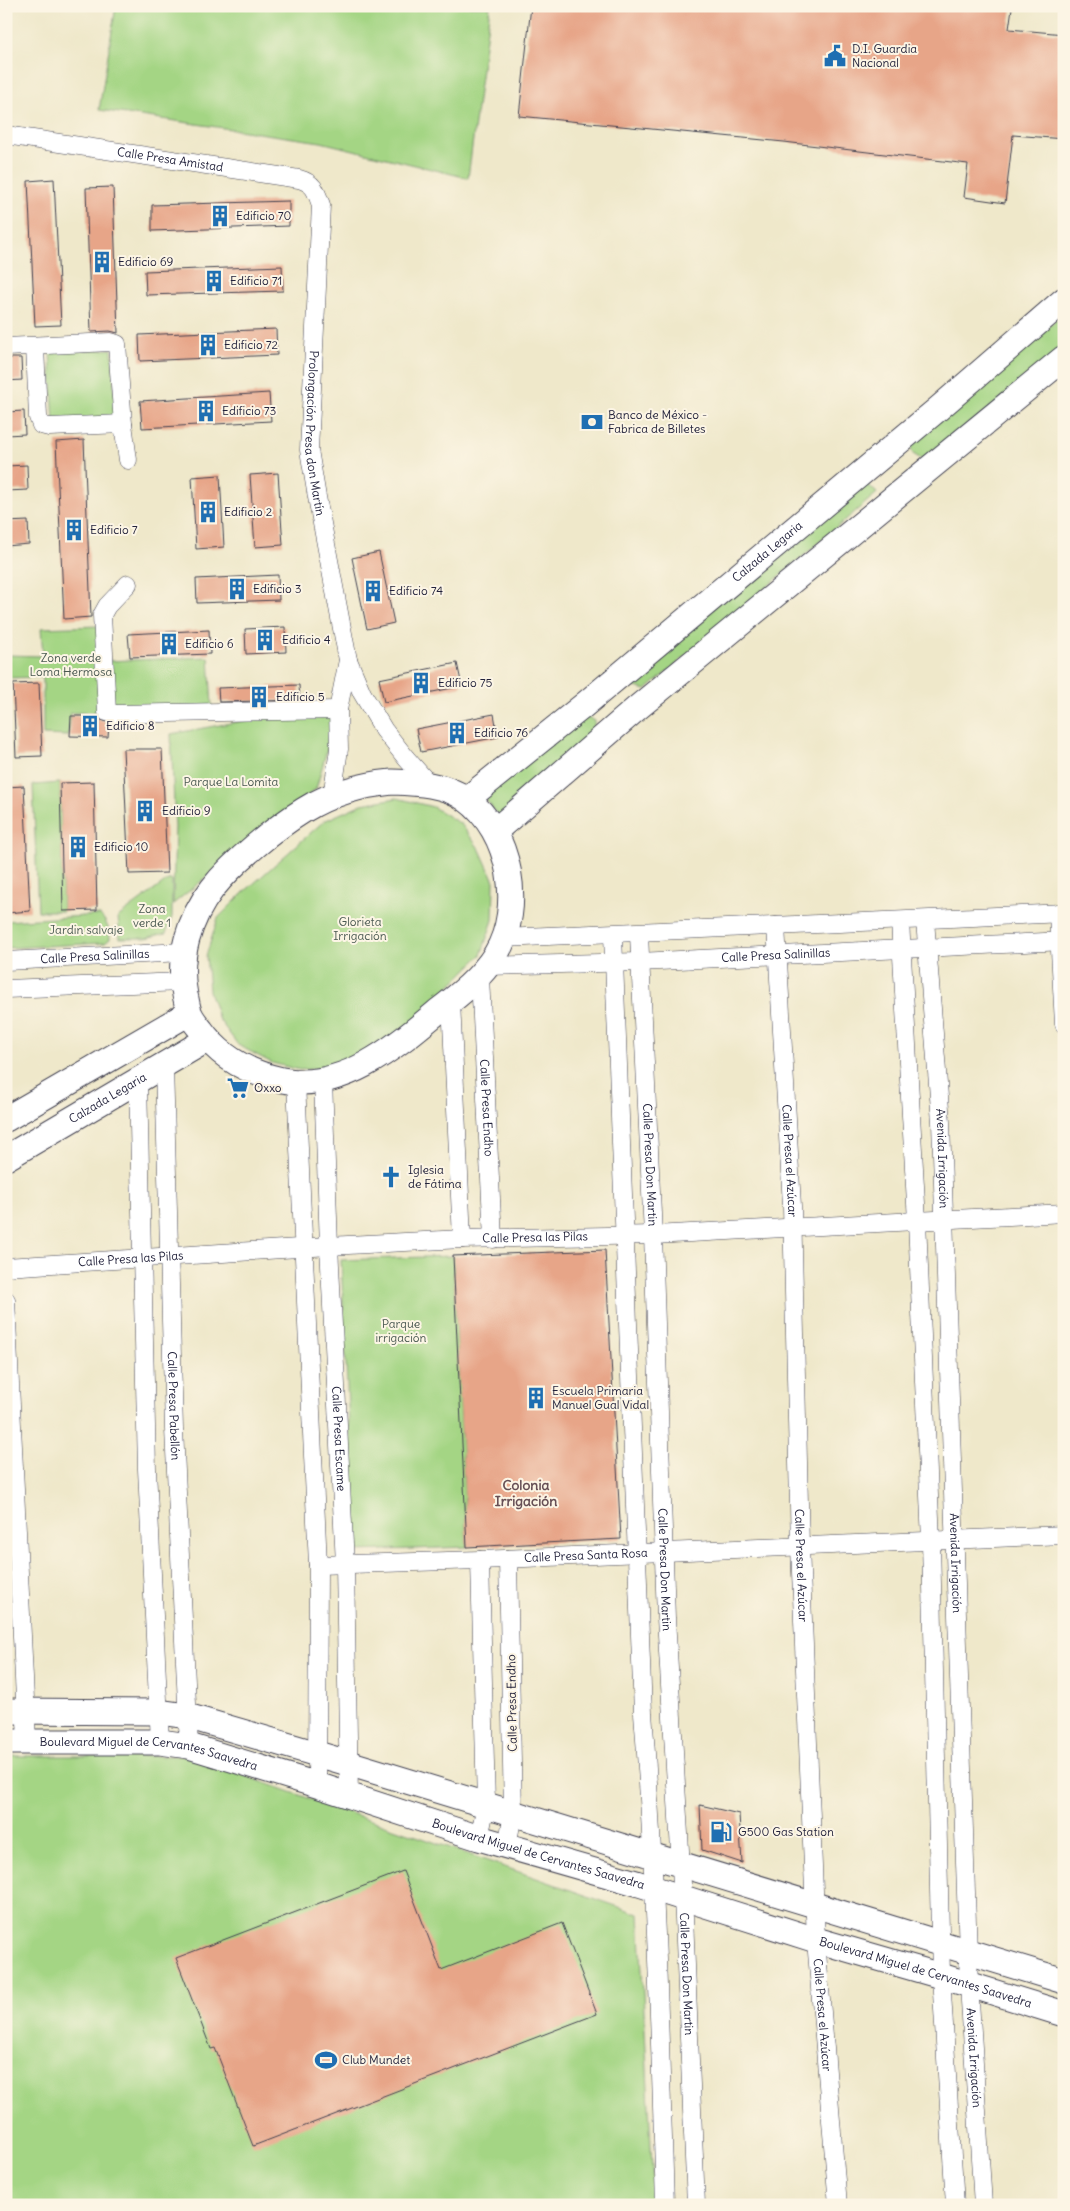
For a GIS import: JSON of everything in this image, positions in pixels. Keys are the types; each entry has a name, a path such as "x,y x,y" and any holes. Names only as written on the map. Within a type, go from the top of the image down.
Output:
{"main road":[{"name":"Calzada Legaria","path":"466,799 608,685 883,455 1064,300"},
{"path":"495,831 636,709 1064,358"},
{"path":"883,455 908,487"},
{"path":"608,685 636,709"},
{"path":"392,782 429,784 466,799 481,812 495,831 506,864 510,904 503,938 483,971 451,1001 378,1058 356,1069 323,1080 296,1082 266,1076 234,1062 208,1039 190,1013 182,982 183,952 187,936 197,914 212,890 224,876 280,827 306,809 344,792 376,784 392,782"},
{"path":"6,1119 190,1013"},
{"name":"Calzada Legaria","path":"6,1158 208,1039"},
{"path":"16,1711 160,1712 187,1716 316,1753 1064,1981"},
{"name":"Boulevard Miguel de Cervantes Saavedra","path":"17,1742 160,1742 189,1746 317,1785 479,1838 1064,2014"}],"street":[{"name":"Calle Presa Amistad","path":"6,135 299,179 309,182 313,186 321,205"},
{"name":"Prolongación Presa don Martín","path":"321,205 309,450 348,660 362,693 384,730 429,784"},
{"path":"6,347 111,342 117,344 120,352 123,424 128,460"},
{"path":"35,346 38,417 41,425 49,427 123,424"},
{"path":"128,584 107,606 102,615 107,712 115,714 338,710"},
{"name":"Prolongación Presa don Martín","path":"332,797 339,749 338,710 348,660"},
{"path":"503,938 639,934 1061,913 1064,1024"},
{"name":"Avenida Irrigación","path":"925,920 941,1122 969,1952 968,1985 983,2205"},
{"name":"Avenida Irrigación","path":"900,921 917,1221 931,1541 941,1976 956,2205"},
{"name":"Calle Presa el Azúcar","path":"776,926 793,1228 800,1547 814,1906 838,2205"},
{"name":"Calle Presa Don Martin","path":"639,934 653,1235 663,1552 681,1864 696,2205"},
{"name":"Calle Presa Don Martin","path":"613,935 643,1713 654,1857 665,2205"},
{"name":"Calle Presa Salinillas","path":"483,971 613,962 1062,941"},
{"name":"Calle Presa Salinillas","path":"6,961 183,952"},
{"name":"Calle Presa Endho","path":"483,971 493,1239"},
{"path":"6,989 182,982"},
{"path":"451,1001 462,1239"},
{"name":"Calle Presa Pabellón","path":"164,1066 174,1428 189,1746"},
{"name":"Calle Presa Escame","path":"323,1080 329,1246 345,1564 349,1796"},
{"path":"138,1081 147,1469 160,1742"},
{"path":"296,1082 318,1565 317,1785"},
{"name":"Calle Presa las Pilas","path":"6,1267 142,1257 462,1239 653,1235 1064,1213"},
{"path":"6,1300 17,1742"},
{"name":"Calle Presa Santa Rosa","path":"318,1565 800,1547 1064,1534"},
{"name":"Calle Presa Endho","path":"507,1846 513,1814 508,1559"},
{"path":"479,1838 486,1805 480,1560"}],"green space":[{"path":"116,6 490,6 468,178 321,142 99,110"},
{"path":"1064,314 1064,353 923,460 913,454 907,438"},
{"path":"112,349 116,420 54,423 50,352"},
{"path":"867,484 877,493 646,690 614,681"},
{"name":"Zona verde Loma Hermosa","path":"100,626 104,712 71,713 68,736 43,735 43,677 6,678 6,655 43,656 41,628"},
{"path":"209,657 212,707 110,710 107,661"},
{"name":"Parque La Lomita","path":"340,703 316,789 173,904 175,827 171,734"},
{"path":"579,712 594,721 595,732 499,817 481,793"},
{"path":"60,783 63,911 38,911 33,785"},
{"name":"Glorieta Irrigación","path":"397,798 433,807 461,824 480,850 494,881 493,920 481,955 414,1021 362,1057 334,1067 300,1070 272,1063 238,1045 218,1018 209,991 206,956 218,918 243,893 324,821 362,804"},
{"name":"Zona verde 1","path":"168,880 172,880 172,917 166,933 146,938 120,938 118,917"},
{"name":"Jardin salvaje","path":"100,915 106,923 109,933 110,939 105,943 6,948 6,921"},
{"name":"Parque irrigación","path":"453,1256 467,1547 355,1551 341,1260"},
{"name":"Club Mundet","path":"6,1756 188,1756 639,1914 654,2205 6,2205"}],"building":[{"path":"531,6 956,6 1012,8 1009,29 1064,34 1064,139 1013,135 1005,203 964,197 968,164 784,142 519,116"},
{"path":"54,179 61,325 35,326 28,181"},
{"name":"Edificio 69","path":"113,187 118,333 110,331 91,332 86,188"},
{"name":"Edificio 70","path":"289,201 289,226 152,231 152,205"},
{"name":"Edificio 71","path":"282,266 283,291 146,295 145,271"},
{"name":"Edificio 72","path":"276,329 277,355 140,361 139,335"},
{"path":"6,358 21,358 22,380 6,381"},
{"name":"Edificio 73","path":"269,393 271,421 142,428 140,401"},
{"path":"24,411 25,434 6,435 6,412"},
{"name":"Edificio 7","path":"84,440 91,617 64,619 56,442"},
{"path":"27,465 28,490 6,491 6,466"},
{"path":"278,473 283,545 255,547 250,475"},
{"name":"Edificio 2","path":"220,475 224,547 196,549 192,477"},
{"path":"28,521 29,544 6,546 6,522"},
{"name":"Edificio 74","path":"379,552 394,623 367,629 352,558"},
{"name":"Edificio 3","path":"278,575 279,600 197,603 196,579"},
{"name":"Edificio 4","path":"285,627 286,652 246,654 245,629"},
{"name":"Edificio 6","path":"209,630 210,654 130,657 128,634"},
{"name":"Edificio 75","path":"457,663 462,686 384,702 379,679"},
{"path":"39,683 42,756 16,757 13,684"},
{"name":"Edificio 5","path":"299,685 300,700 219,702 218,688"},
{"name":"Edificio 76","path":"494,714 498,737 421,752 416,729"},
{"name":"Edificio 8","path":"71,716 98,716 99,719 109,723 108,737 70,736"},
{"name":"Edificio 9","path":"123,749 162,749 167,873 129,874"},
{"name":"Edificio 10","path":"94,782 97,910 63,911 60,783"},
{"path":"24,786 30,911 6,913 6,787"},
{"name":"Escuela Primaria Manuel Gual Vidal","path":"605,1250 621,1539 467,1547 453,1256"},
{"name":"G500 Gas Station","path":"700,1805 739,1814 742,1863 702,1850"},
{"path":"403,1871 441,1970 562,1923 597,2014 253,2146 215,2048 211,2049 176,1958"}],"place":[{"name":"D.I. Guardia Nacional","path":"835,56"},
{"name":"Edificio 70","path":"220,216"},
{"name":"Edificio 69","path":"102,262"},
{"name":"Edificio 71","path":"214,281"},
{"name":"Edificio 72","path":"208,345"},
{"name":"Edificio 73","path":"206,411"},
{"name":"Banco de México - Fabrica de Billetes","path":"592,422"},
{"name":"Edificio 2","path":"208,512"},
{"name":"Edificio 7","path":"74,530"},
{"name":"Edificio 3","path":"237,589"},
{"name":"Edificio 74","path":"373,591"},
{"name":"Edificio 4","path":"265,640"},
{"name":"Edificio 6","path":"169,644"},
{"name":"Edificio 75","path":"421,683"},
{"name":"Edificio 5","path":"259,697"},
{"name":"Edificio 8","path":"90,726"},
{"name":"Edificio 76","path":"457,733"},
{"name":"Edificio 9","path":"145,811"},
{"name":"Edificio 10","path":"78,847"},
{"name":"Oxxo","path":"238,1088"},
{"name":"Iglesia de Fátima","path":"391,1177"},
{"name":"Escuela Primaria Manuel Gual Vidal","path":"536,1398"},
{"name":"G500 Gas Station","path":"721,1832"},
{"name":"Club Mundet","path":"326,2060"}],"district":[{"name":"Colonia Irrigación","path":"526,1494"}]}
